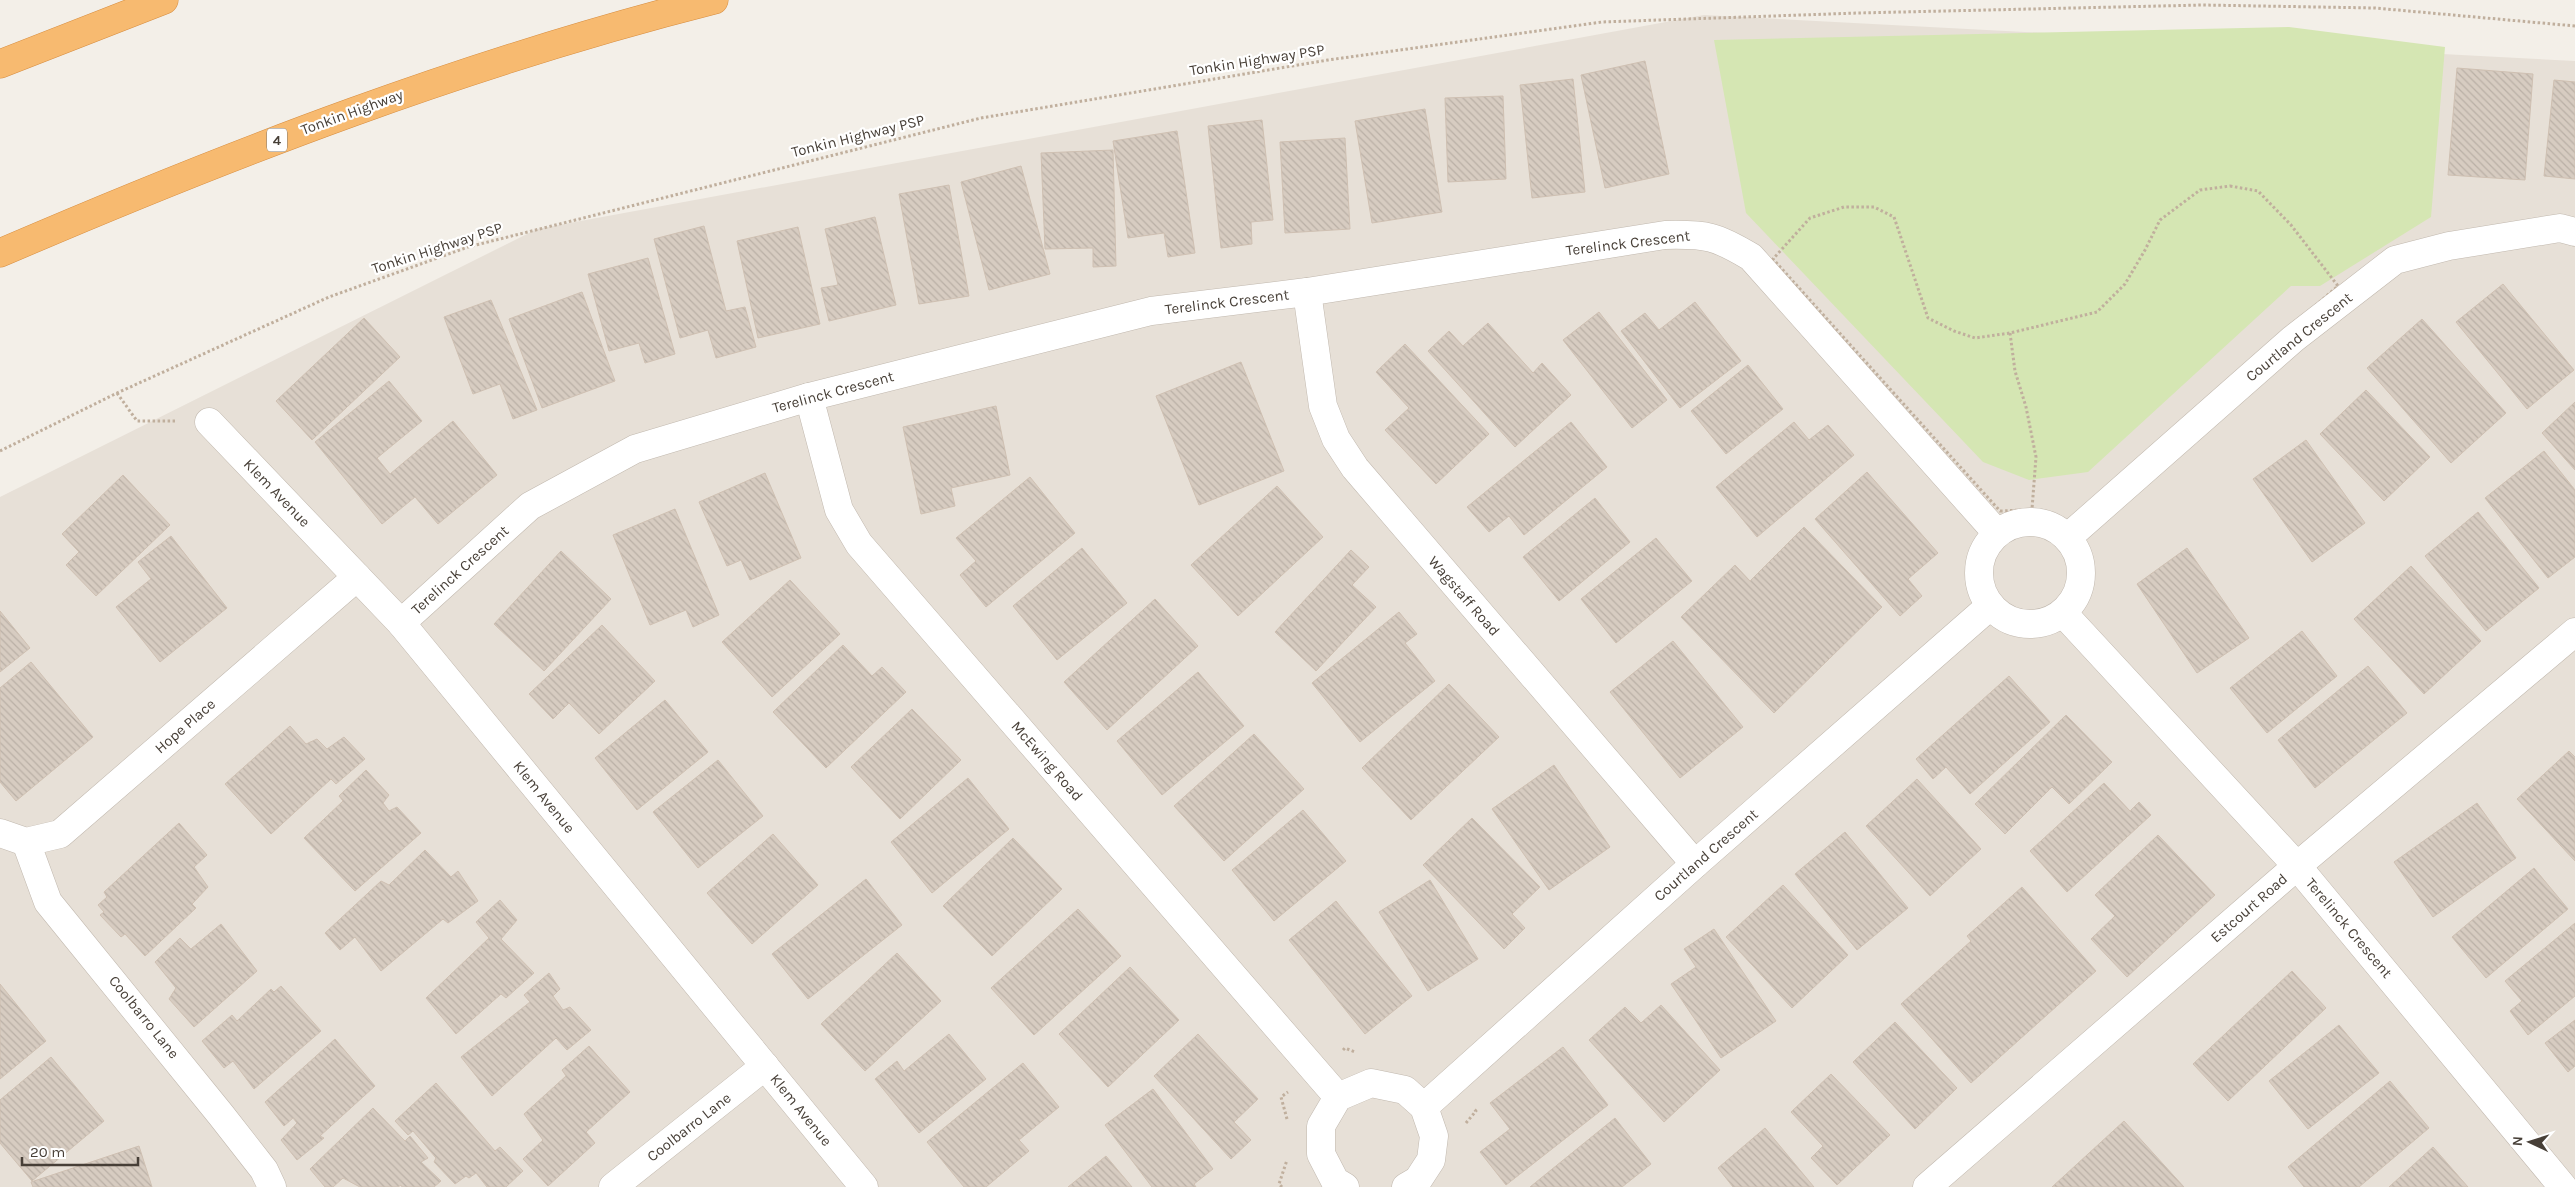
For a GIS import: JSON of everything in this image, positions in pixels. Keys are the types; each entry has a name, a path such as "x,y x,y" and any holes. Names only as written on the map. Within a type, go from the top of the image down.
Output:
{"highway":[{"path":"0,64 164,0"},
{"name":"Tonkin Highway","path":"0,252 127,198 323,122 411,91 559,44 714,0"}],"street":[{"name":"Courtland Crescent","path":"2067,538 2294,339 2396,260 2448,246 2560,228 2575,232"},
{"name":"Terelinck Crescent","path":"401,623 530,506 635,449 809,397 1151,311 1307,292 1665,236 1697,234 1723,240 1751,257 1998,534"},
{"name":"Wagstaff Road","path":"1307,292 1323,406 1336,440 1355,468 1695,864"},
{"name":"McEwing Road","path":"809,397 839,510 859,544 1338,1097"},
{"name":"Klem Avenue","path":"209,422 401,623 864,1187"},
{"path":"2031,522 2050,526 2067,538 2077,553 2081,571 2078,588 2068,608 2063,613 2051,620 2032,625 2014,622 1990,606 1981,590 1979,571 1983,552 1998,534 2013,525 2031,522"},
{"name":"Hope Place","path":"26,842 60,834 358,577"},
{"name":"Courtland Crescent","path":"1424,1107 1695,864 1990,606"},
{"name":"Terelinck Crescent","path":"2063,613 2297,866 2561,1180"},
{"name":"Estcourt Road","path":"1927,1187 2297,866 2575,632"},
{"path":"0,833 26,842"},
{"name":"Coolbarro Lane","path":"26,842 48,902 222,1114 264,1170 272,1187"},
{"name":"Coolbarro Lane","path":"613,1187 765,1066"},
{"path":"1336,1185 1320,1154 1321,1126 1338,1097 1371,1082 1405,1090 1424,1107 1434,1136 1431,1160 1416,1185"}],"path":[{"name":"Tonkin Highway PSP","path":"0,451 117,393 330,297 468,247 981,118 1328,60 1602,22 1858,13 2232,5 2375,8 2575,26"},
{"path":"2230,186 2258,191 2291,225 2338,286 2066,523 2048,512 2032,510 2000,511 1773,259 1810,218 1844,207 1874,207 1894,217 1928,318 1954,331 1975,338 2010,333 2097,312 2125,284 2160,220 2200,190 2230,186"},
{"path":"2010,333 2015,371 2026,407 2036,457 2032,510"},
{"path":"117,393 138,421 209,422"}],"shaded area":[{"path":"1704,15 2575,61 2575,1187 0,1187 0,497 537,229"}],"green space":[{"path":"2289,27 2445,47 2431,217 2320,286 2291,286 2088,472 2029,480 1983,462 1746,213 1714,40"}],"building":[{"path":"1645,61 1669,174 1605,188 1581,75"},
{"path":"2457,68 2533,74 2525,180 2448,175"},
{"path":"1573,79 1585,192 1532,198 1520,85"},
{"path":"2554,80 2575,82 2575,179 2544,176"},
{"path":"1503,96 1506,179 1448,182 1445,98"},
{"path":"1425,109 1442,212 1372,223 1355,121"},
{"path":"1262,120 1273,220 1251,222 1252,244 1221,248 1208,126"},
{"path":"1177,131 1195,253 1168,257 1164,233 1128,238 1113,141"},
{"path":"1345,138 1350,229 1285,233 1280,142"},
{"path":"1113,150 1116,266 1093,267 1093,248 1045,249 1041,153"},
{"path":"1021,166 1050,274 989,290 961,182"},
{"path":"949,185 969,296 919,304 899,194"},
{"path":"875,217 896,305 829,321 821,288 838,285 825,229"},
{"path":"704,226 726,311 745,307 756,347 716,358 708,330 680,338 654,239"},
{"path":"798,227 820,324 758,338 737,241"},
{"path":"648,258 675,354 645,363 639,343 609,351 588,274"},
{"path":"2503,284 2574,370 2527,409 2456,322"},
{"path":"582,292 615,381 542,408 509,319"},
{"path":"491,300 537,410 513,419 500,384 473,394 444,317"},
{"path":"1695,302 1741,361 1680,408 1621,331 1645,313 1659,330"},
{"path":"1599,312 1667,400 1632,428 1563,340"},
{"path":"364,318 400,357 312,440 276,401"},
{"path":"2422,319 2506,413 2451,463 2367,368"},
{"path":"1488,323 1533,373 1542,363 1571,395 1515,447 1428,351 1449,331 1463,346"},
{"path":"1405,344 1489,434 1436,484 1385,430 1409,408 1376,372"},
{"path":"1241,362 1284,471 1199,505 1156,396"},
{"path":"1748,365 1783,409 1726,454 1691,411"},
{"path":"389,381 422,421 377,458 390,474 453,421 497,475 438,524 415,497 382,524 315,442"},
{"path":"2366,390 2430,457 2384,501 2320,434"},
{"path":"2575,402 2575,470 2542,433"},
{"path":"996,406 1010,475 951,488 955,506 921,514 903,427"},
{"path":"1571,422 1607,467 1524,535 1509,516 1489,532 1467,507"},
{"path":"1794,422 1809,440 1828,425 1854,455 1757,537 1716,487"},
{"path":"2306,440 2365,523 2312,562 2253,479"},
{"path":"2544,451 2575,490 2575,557 2548,578 2485,498"},
{"path":"1867,472 1938,553 1908,579 1922,596 1900,616 1815,519"},
{"path":"765,473 801,558 750,580 741,560 727,566 699,502"},
{"path":"123,475 170,525 96,596 66,565 79,552 62,534"},
{"path":"1030,477 1075,533 986,607 960,575 976,561 956,538"},
{"path":"1277,486 1323,537 1238,616 1191,565"},
{"path":"1595,498 1630,542 1559,601 1523,557"},
{"path":"675,509 719,615 693,627 686,610 650,625 613,535"},
{"path":"2478,512 2539,588 2486,631 2425,556"},
{"path":"1804,527 1882,607 1774,713 1681,617 1735,565 1750,581"},
{"path":"171,536 227,608 160,662 116,607 151,579 138,562"},
{"path":"1656,538 1692,581 1616,643 1581,599"},
{"path":"1082,548 1127,603 1057,660 1013,606"},
{"path":"2187,548 2249,638 2197,673 2137,584"},
{"path":"1351,550 1369,567 1352,585 1376,607 1316,671 1275,632"},
{"path":"561,551 611,599 544,671 494,624"},
{"path":"2411,566 2481,641 2424,694 2354,619"},
{"path":"790,580 840,634 772,697 722,642"},
{"path":"1155,599 1198,646 1107,730 1064,682"},
{"path":"0,611 30,648 0,672"},
{"path":"1399,612 1417,634 1405,643 1435,681 1360,742 1312,683"},
{"path":"602,625 655,681 599,734 569,703 553,719 529,694"},
{"path":"2302,631 2337,676 2267,733 2230,688"},
{"path":"1673,641 1743,727 1680,778 1610,692"},
{"path":"843,645 872,676 882,667 906,692 826,768 773,712"},
{"path":"31,662 93,737 16,801 0,782 0,688"},
{"path":"2368,666 2407,713 2315,788 2278,740"},
{"path":"1198,672 1244,726 1162,795 1117,741"},
{"path":"2009,676 2050,722 1970,794 1946,767 1933,779 1916,759"},
{"path":"1449,684 1499,737 1411,820 1362,768"},
{"path":"665,700 708,752 637,810 595,758"},
{"path":"912,709 961,760 900,819 851,767"},
{"path":"2066,715 2112,762 2069,804 2052,787 2005,834 1975,804"},
{"path":"290,726 306,744 317,739 327,749 344,737 365,759 336,784 331,779 271,834 225,784"},
{"path":"1254,734 1304,789 1224,861 1174,806"},
{"path":"2569,751 2575,757 2575,861 2517,799"},
{"path":"718,760 763,816 698,868 653,812"},
{"path":"1554,765 1610,847 1549,890 1492,809"},
{"path":"366,770 389,795 383,803 389,811 397,807 421,833 355,891 304,838 343,801 339,796"},
{"path":"968,778 1009,829 932,893 891,842"},
{"path":"1917,779 1981,849 1930,896 1866,826"},
{"path":"2104,783 2130,811 2139,802 2151,815 2067,892 2030,851"},
{"path":"2477,803 2516,858 2433,917 2394,862"},
{"path":"1303,810 1346,861 1274,921 1232,870"},
{"path":"1472,818 1540,887 1512,914 1525,928 1504,949 1423,865"},
{"path":"179,823 207,855 194,867 208,887 192,904 196,908 145,956 125,934 121,937 100,915 104,912 98,905 107,897 104,892"},
{"path":"1845,832 1908,908 1857,950 1795,874"},
{"path":"773,834 818,885 752,944 707,893"},
{"path":"2158,835 2215,895 2127,977 2091,939 2115,916 2095,895"},
{"path":"1013,838 1062,889 992,956 943,906"},
{"path":"425,850 451,877 458,871 478,901 448,923 443,919 381,971 355,937 340,950 325,933 381,881 389,885"},
{"path":"2534,868 2568,909 2486,978 2452,937"},
{"path":"866,879 902,925 808,999 772,954"},
{"path":"1430,880 1478,959 1428,991 1379,912"},
{"path":"1783,885 1848,955 1792,1008 1726,937"},
{"path":"2022,887 2096,971 1971,1083 1901,1004 1971,941 1967,936"},
{"path":"500,900 517,920 501,939 534,973 506,998 501,994 456,1034 426,998 489,938 476,922"},
{"path":"1336,901 1412,996 1365,1034 1289,940"},
{"path":"1078,909 1121,956 1034,1035 991,988"},
{"path":"2575,923 2575,996 2528,1035 2510,1011 2522,1001 2505,981"},
{"path":"221,924 257,971 194,1027 169,999 176,988 155,962 180,938 191,949"},
{"path":"1714,929 1776,1021 1721,1058 1671,984 1696,967 1684,949"},
{"path":"897,953 941,1001 865,1071 821,1024"},
{"path":"1130,967 1179,1020 1108,1087 1059,1034"},
{"path":"2292,971 2326,1008 2228,1101 2193,1064"},
{"path":"549,973 560,989 553,996 563,1010 570,1007 591,1030 567,1050 556,1038 492,1096 461,1057 530,1002 524,995"},
{"path":"0,984 46,1041 0,1079"},
{"path":"281,986 321,1031 254,1089 233,1061 224,1068 202,1041 232,1015 237,1021 271,989 274,992"},
{"path":"1661,1005 1720,1070 1664,1122 1589,1040 1625,1007 1641,1023"},
{"path":"2575,1020 2575,1066 2568,1072 2545,1043"},
{"path":"1895,1022 1957,1088 1915,1129 1853,1062"},
{"path":"2339,1025 2379,1073 2308,1129 2269,1081"},
{"path":"949,1034 986,1079 919,1133 875,1079 897,1061 904,1071"},
{"path":"1198,1034 1258,1099 1234,1122 1251,1140 1231,1159 1154,1076"},
{"path":"335,1039 375,1086 320,1136 324,1138 297,1160 281,1140 297,1123 293,1118 284,1126 265,1102"},
{"path":"589,1046 630,1092 586,1132 595,1143 548,1186 523,1159 543,1140 524,1114 566,1076 562,1070"},
{"path":"1563,1047 1608,1105 1506,1185 1480,1152 1510,1129 1490,1103"},
{"path":"51,1057 104,1121 32,1181 0,1143 0,1100"},
{"path":"1023,1063 1059,1107 1019,1140 1029,1151 986,1187 964,1187 927,1142"},
{"path":"1831,1074 1890,1135 1837,1185 1811,1158 1823,1146 1791,1112"},
{"path":"2390,1081 2429,1128 2359,1187 2304,1187 2288,1167"},
{"path":"436,1083 495,1151 500,1147 523,1171 506,1187 487,1187 476,1173 469,1178 466,1176 455,1184 434,1162 436,1158 413,1131 408,1135 395,1121"},
{"path":"1153,1089 1213,1169 1194,1184 1196,1187 1152,1187 1105,1125"},
{"path":"373,1108 405,1141 410,1136 428,1158 421,1162 441,1181 434,1187 402,1187 401,1185 398,1187 360,1187 343,1178 333,1187 325,1187 310,1169"},
{"path":"1615,1118 1651,1164 1622,1187 1530,1187"},
{"path":"2124,1121 2184,1187 2052,1187"},
{"path":"1765,1128 1814,1187 1733,1187 1718,1168"},
{"path":"139,1146 152,1187 33,1187 31,1182"},
{"path":"2433,1147 2468,1187 2389,1187"},
{"path":"1106,1156 1132,1187 1068,1187"}]}
